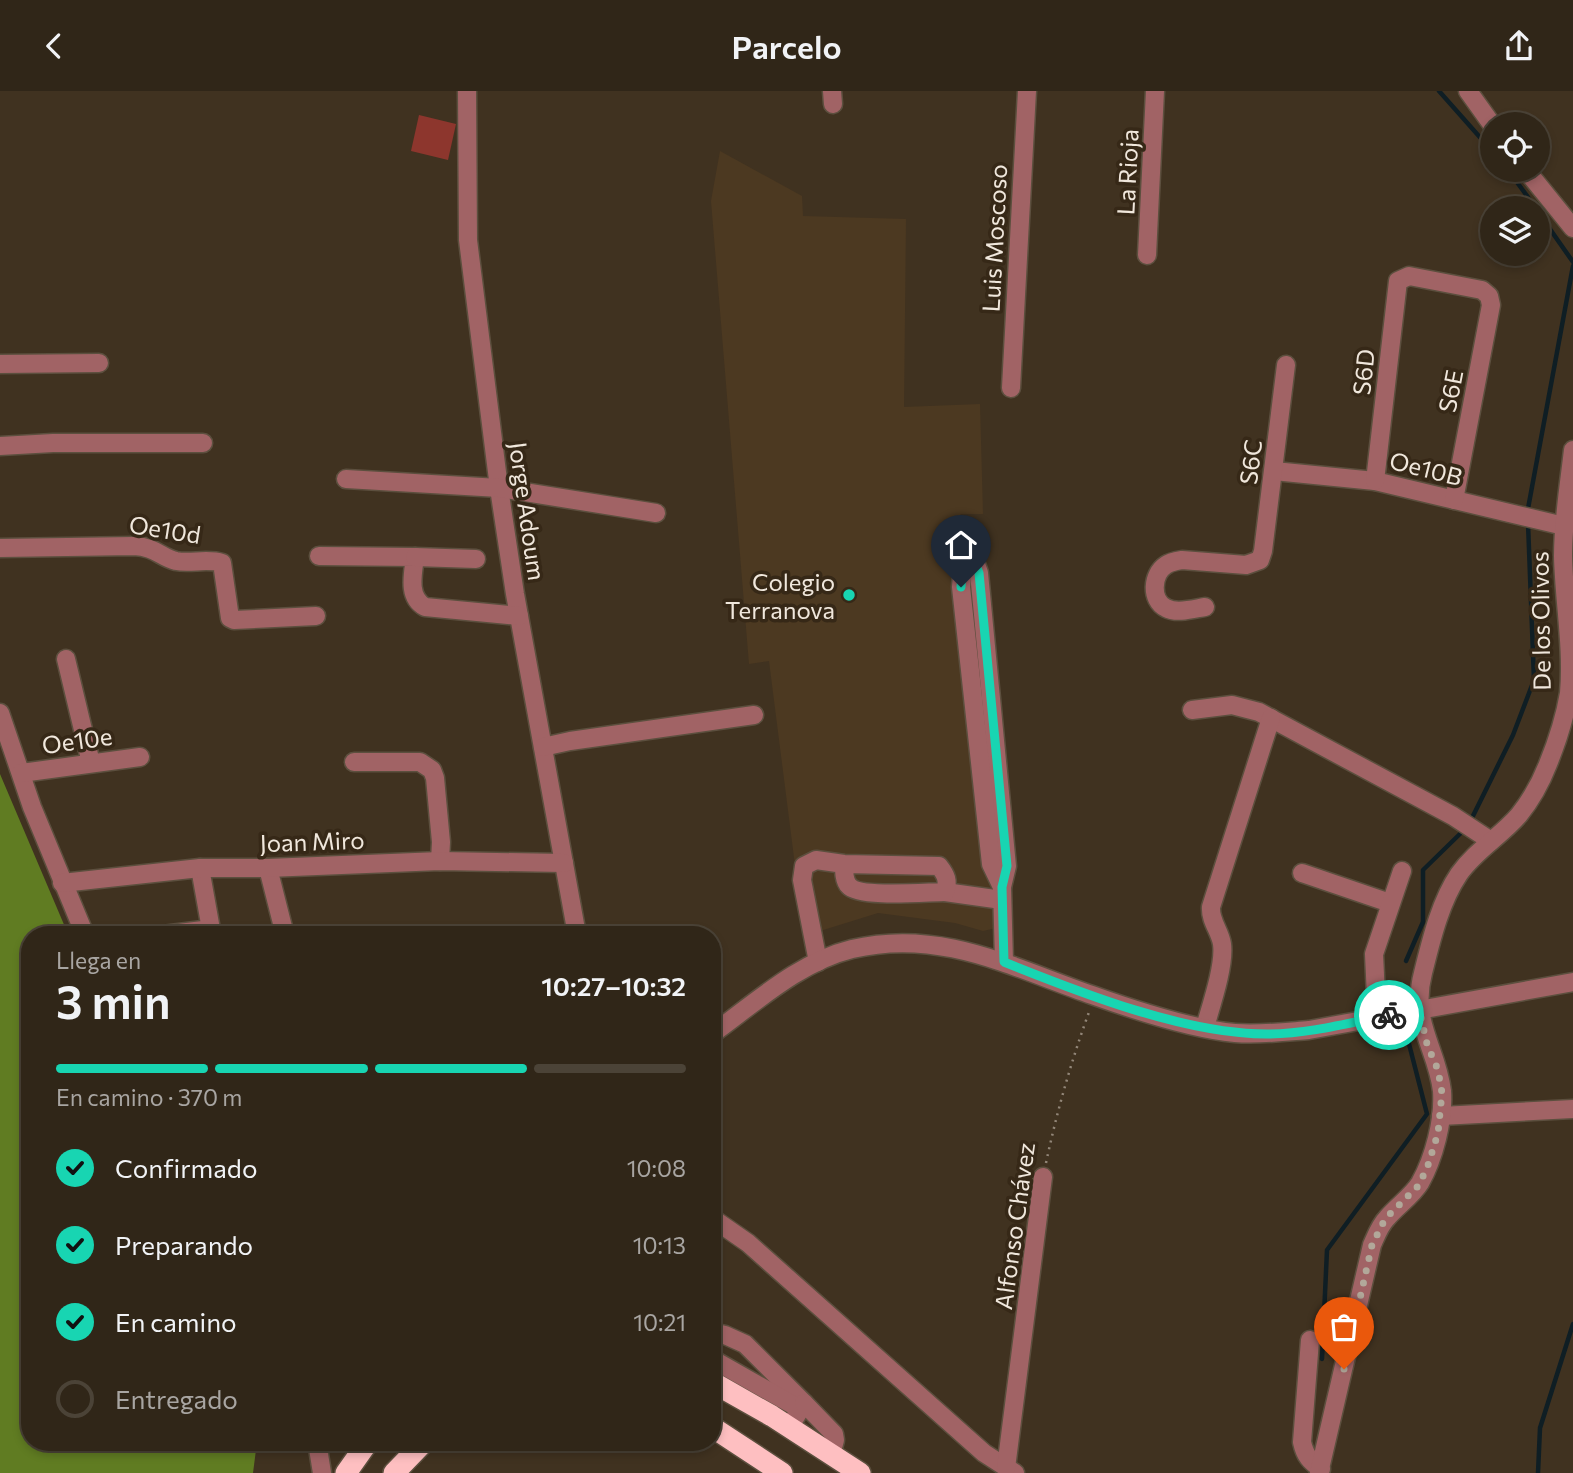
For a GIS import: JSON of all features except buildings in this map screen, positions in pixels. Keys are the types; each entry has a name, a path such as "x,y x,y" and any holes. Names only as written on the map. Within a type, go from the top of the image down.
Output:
{"highway":[{"path":"721,1385 798,1413 831,1455 860,1473"},
{"path":"721,1433 782,1473"},
{"path":"346,1473 362,1451"},
{"path":"394,1473 415,1451"}],"street":[{"name":"Jorge Adoum","path":"467,91 468,240 499,488 519,616 575,926"},
{"name":"Luis Moscoso","path":"1011,388 1027,91"},
{"name":"La Rioja","path":"1147,255 1155,91"},
{"path":"1468,91 1483,112"},
{"path":"1537,182 1573,228"},
{"name":"S6D","path":"1376,477 1396,287 1400,279 1409,277 1486,292"},
{"name":"S6E","path":"1455,496 1491,305 1486,292"},
{"path":"0,364 99,363"},
{"name":"S6C","path":"1205,607 1173,611 1162,606 1155,594 1154,584 1159,571 1166,565 1182,560 1246,565 1257,562 1264,551 1286,365"},
{"path":"0,446 53,443 203,443"},
{"name":"De los Olivos","path":"1320,1471 1372,1245 1385,1219 1419,1185 1428,1165 1441,1116 1442,1093 1438,1070 1427,1044 1419,1009 1422,976 1450,891 1484,836 1519,815 1532,797 1548,767 1563,718 1569,693 1570,663 1563,559 1564,522 1573,450"},
{"name":"Oe10B","path":"1274,467 1376,477 1564,522"},
{"path":"346,479 499,488 656,513"},
{"path":"1002,893 991,864 961,587 968,544 979,573 1007,866 1002,893 1004,962"},
{"name":"Oe10d","path":"0,548 134,546 156,550 174,560 213,560 222,562 230,618 316,616"},
{"path":"319,556 476,559"},
{"path":"415,557 413,590 419,603 425,607 519,616"},
{"path":"66,659 91,762"},
{"path":"1192,711 1232,705 1271,718 1484,836"},
{"path":"0,713 32,807 81,926"},
{"path":"543,747 754,715"},
{"path":"1205,1027 1222,952 1222,943 1212,918 1211,907 1271,718"},
{"path":"976,731 995,729"},
{"name":"Oe10e","path":"21,773 140,757"},
{"path":"355,762 420,762 432,770 441,842 440,862"},
{"path":"818,962 802,871 804,866 816,860 844,865 939,866 947,879 945,892"},
{"name":"Joan Miro","path":"62,883 200,867 268,868 440,862 564,863"},
{"path":"844,865 845,880 855,891 863,893 1002,893"},
{"path":"200,867 210,926"},
{"path":"268,868 283,926"},
{"path":"1377,1018 1374,954 1402,871"},
{"path":"1302,873 1390,903"},
{"path":"721,1028 794,975 818,962 851,950 881,944 920,943 960,948 1095,996 1233,1033 1269,1034 1377,1018 1573,982"},
{"path":"1441,1116 1573,1109"},
{"name":"Alfonso Chávez","path":"1011,1470 1043,1177"},
{"path":"721,1224 748,1243 984,1453 1011,1470"},
{"path":"721,1334 745,1345 798,1413"},
{"path":"1310,1341 1302,1443 1310,1462 1320,1471"},
{"path":"721,1365 798,1413"},
{"path":"318,1451 322,1473"}],"path":[{"name":"Alfonso Chávez","path":"1043,1177 1055,1117 1095,996"}],"shaded area":[{"name":"Colegio Terranova","path":"720,151 802,196 803,216 906,219 904,407 980,404 983,514 961,514 947,530 996,928 983,931 955,923 878,913 804,936 769,661 749,664 711,201"}],"green space":[{"path":"0,774 65,926 21,926 21,1451 256,1451 253,1473 0,1473"}],"waterway":[{"path":"1439,91 1480,137"},
{"path":"1517,182 1527,196"},
{"path":"1550,229 1573,262"},
{"path":"1527,514 1573,266"},
{"path":"1470,822 1513,735 1534,680 1528,523"},
{"path":"1406,961 1423,922 1423,870 1465,829"},
{"path":"1322,1359 1327,1250 1427,1114 1408,1040"},
{"path":"1538,1473 1540,1428 1573,1324"}],"way so far":[{"path":"1344,1369 1372,1245 1385,1219 1419,1185 1428,1165 1441,1116 1442,1093 1438,1070 1427,1044 1419,1009 1389,1015"}],"place":[{"name":"Colegio Terranova","path":"849,595"}],"route":[{"path":"961,587 968,544 979,573 1007,866 1002,887 1004,962 1095,996 1150,1013 1233,1033 1269,1034 1309,1030 1389,1015"}]}
